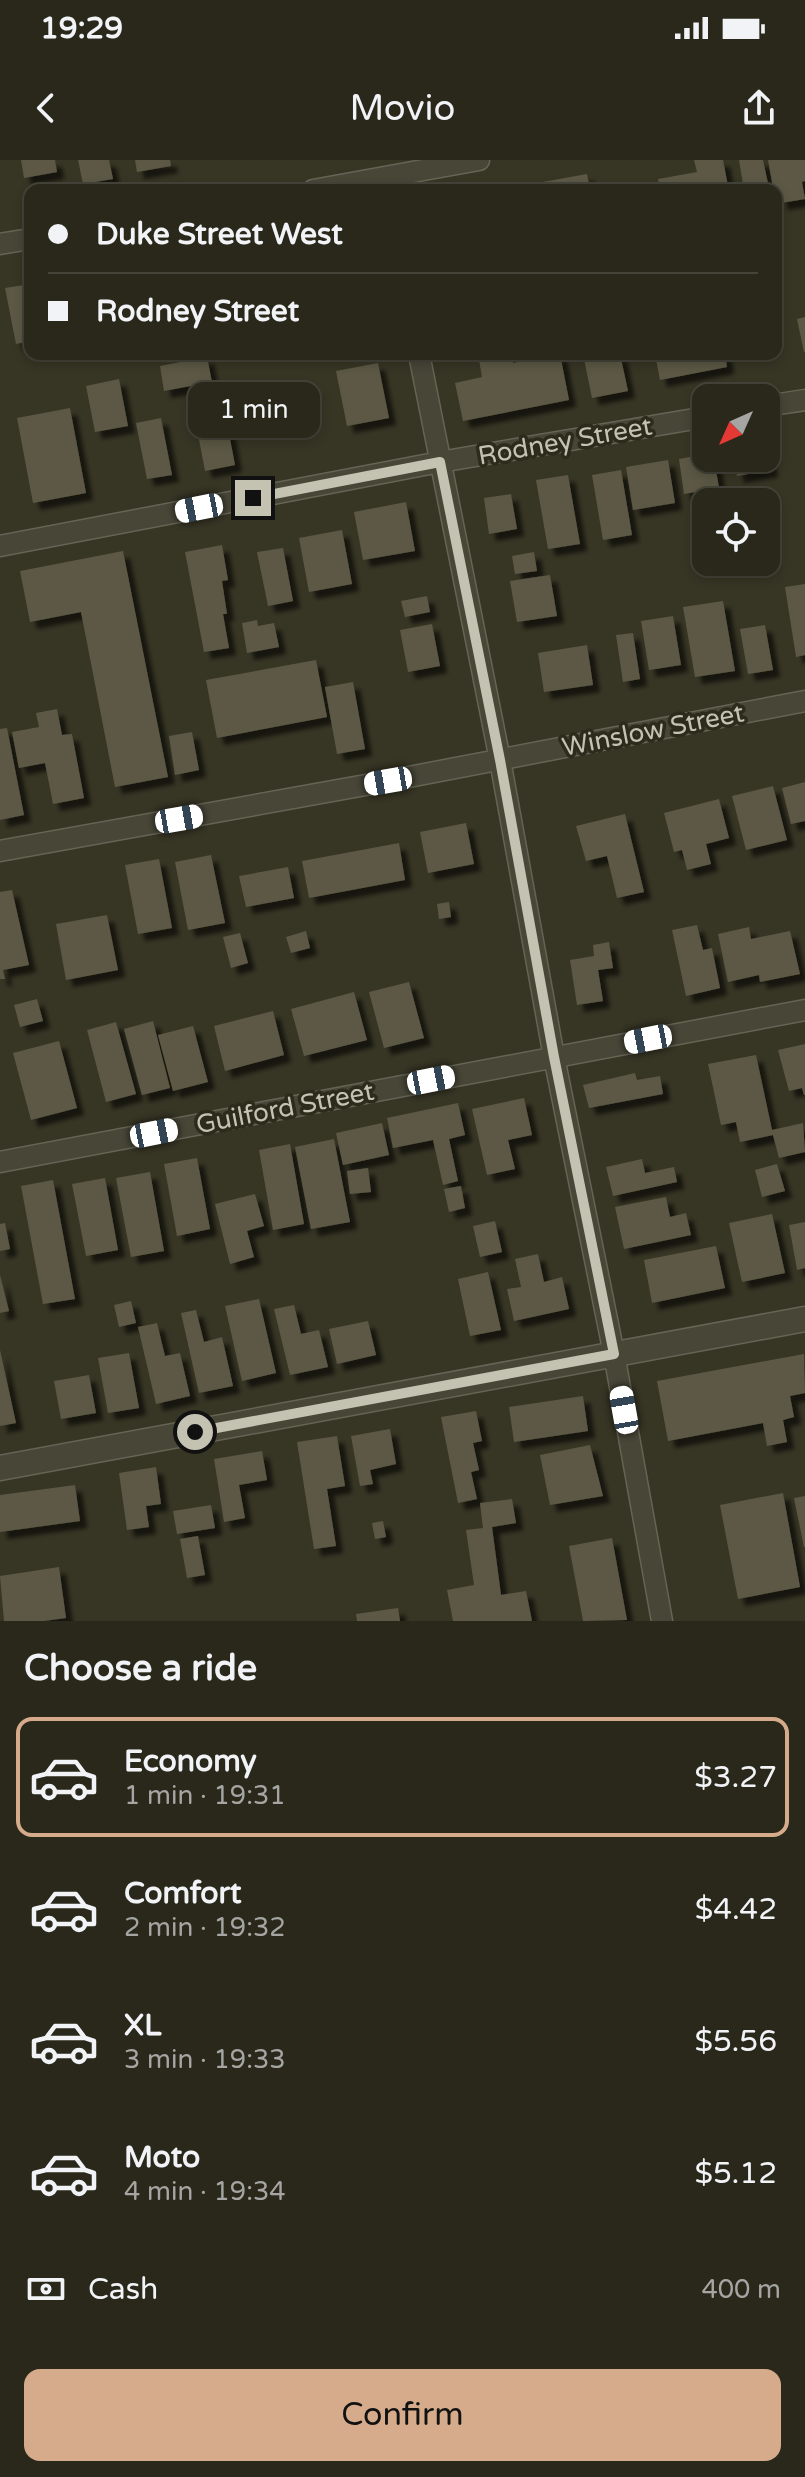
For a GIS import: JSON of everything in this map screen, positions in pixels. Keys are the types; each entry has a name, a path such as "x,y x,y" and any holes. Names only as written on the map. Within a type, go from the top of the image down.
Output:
{"street":[{"path":"343,184 479,160"},
{"path":"0,244 24,240"},
{"path":"420,360 614,1354 662,1621"},
{"path":"780,404 805,400"},
{"name":"Rodney Street","path":"0,546 440,462 692,419"},
{"name":"Winslow Street","path":"0,851 805,701"},
{"name":"Guilford Street","path":"0,1162 805,1010"},
{"path":"0,1468 805,1319"}],"building":[{"path":"21,160 55,160 57,172 24,178"},
{"path":"78,160 109,160 113,179 83,184"},
{"path":"135,160 170,160 171,166 137,172"},
{"path":"694,160 723,160 728,184 659,184 658,179 697,172"},
{"path":"739,160 763,160 768,184 743,184"},
{"path":"768,160 805,160 805,181 802,182 805,199 782,203 782,184 772,184"},
{"path":"587,174 589,184 537,184"},
{"path":"24,285 24,342 16,344 5,288"},
{"path":"805,317 805,352 804,352 797,319"},
{"path":"208,360 212,382 164,391 160,366"},
{"path":"479,360 512,360 513,363 561,360 569,400 463,421 455,383 482,377"},
{"path":"584,360 621,360 628,391 592,398"},
{"path":"656,360 726,360 727,367 660,380"},
{"path":"378,363 389,418 347,426 336,371"},
{"path":"119,379 128,426 95,432 86,386"},
{"path":"220,387 235,465 205,471 190,392"},
{"path":"70,408 86,493 33,503 17,418"},
{"path":"161,418 172,475 147,479 136,423"},
{"path":"692,457 692,472 716,472 719,488 692,488 692,493 684,494 679,459"},
{"path":"668,460 675,503 633,510 626,467"},
{"path":"621,470 632,535 603,540 592,475"},
{"path":"736,472 760,472 737,476"},
{"path":"568,475 580,544 548,549 536,480"},
{"path":"511,494 517,529 489,534 484,498"},
{"path":"406,502 415,551 363,560 354,512"},
{"path":"342,530 352,584 309,592 299,538"},
{"path":"222,545 228,580 222,581 227,614 223,614 229,648 204,652 185,552"},
{"path":"283,548 293,601 268,606 257,552"},
{"path":"123,551 168,777 115,787 81,612 30,622 20,571"},
{"path":"534,552 537,571 515,574 512,556"},
{"path":"550,575 557,616 517,622 510,581"},
{"path":"805,584 805,655 796,657 785,587"},
{"path":"427,596 430,612 405,617 401,601"},
{"path":"723,601 735,671 695,677 683,607"},
{"path":"673,616 681,665 649,670 641,621"},
{"path":"257,620 258,626 274,623 279,647 247,653 242,623"},
{"path":"432,624 440,666 408,672 400,630"},
{"path":"765,625 773,670 748,674 740,629"},
{"path":"633,633 640,679 623,682 616,635"},
{"path":"587,645 593,685 544,692 538,653"},
{"path":"316,660 327,717 217,738 206,680"},
{"path":"353,682 365,749 337,754 325,687"},
{"path":"57,709 62,735 72,734 84,798 53,804 45,763 19,768 12,732 39,727 36,713"},
{"path":"7,728 24,815 0,820 0,729"},
{"path":"192,732 199,770 175,775 169,736"},
{"path":"805,782 805,821 791,824 782,788"},
{"path":"773,786 787,840 746,850 732,796"},
{"path":"719,799 729,838 706,844 711,864 687,870 682,850 674,852 664,813"},
{"path":"625,814 644,892 617,898 607,856 586,861 576,826"},
{"path":"466,823 474,864 428,873 420,832"},
{"path":"399,843 405,880 309,898 302,861"},
{"path":"211,855 225,923 188,930 175,862"},
{"path":"159,859 172,928 138,934 125,865"},
{"path":"288,867 294,898 246,907 239,876"},
{"path":"12,890 29,965 3,970 5,979 0,979 0,892"},
{"path":"449,902 451,917 439,919 437,904"},
{"path":"107,915 118,970 66,980 56,924"},
{"path":"697,925 703,950 712,948 720,988 686,996 672,930"},
{"path":"749,927 751,939 790,931 800,974 760,982 759,975 728,982 718,934"},
{"path":"306,931 310,948 291,953 286,937"},
{"path":"240,933 248,963 231,968 223,937"},
{"path":"609,942 613,968 598,970 603,1001 577,1005 570,960 594,956 593,945"},
{"path":"409,982 424,1038 384,1048 369,992"},
{"path":"354,992 367,1040 304,1056 291,1009"},
{"path":"37,999 43,1021 20,1027 14,1005"},
{"path":"273,1011 284,1055 225,1071 214,1026"},
{"path":"153,1021 170,1088 142,1095 124,1029"},
{"path":"116,1022 136,1094 106,1102 87,1030"},
{"path":"193,1026 208,1082 173,1091 158,1035"},
{"path":"59,1041 77,1108 31,1120 13,1053"},
{"path":"805,1044 804,1095 802,1088 789,1091 778,1050"},
{"path":"756,1055 772,1130 803,1123 805,1152 779,1158 773,1135 740,1142 736,1122 721,1125 708,1064"},
{"path":"635,1073 637,1080 660,1076 663,1094 589,1108 583,1085"},
{"path":"524,1098 532,1135 508,1140 515,1169 487,1175 472,1109"},
{"path":"458,1103 465,1135 449,1139 458,1181 443,1185 433,1140 393,1148 387,1118"},
{"path":"382,1123 389,1155 343,1165 336,1133"},
{"path":"334,1139 350,1222 311,1229 295,1147"},
{"path":"290,1144 304,1224 273,1230 259,1150"},
{"path":"197,1158 210,1229 177,1236 164,1164"},
{"path":"642,1159 645,1173 674,1167 677,1182 613,1196 606,1167"},
{"path":"777,1164 785,1191 762,1197 755,1170"},
{"path":"368,1168 371,1192 350,1194 347,1171"},
{"path":"150,1172 164,1251 131,1257 116,1178"},
{"path":"105,1178 118,1250 86,1256 72,1184"},
{"path":"53,1180 75,1299 43,1304 21,1186"},
{"path":"461,1186 465,1208 449,1212 444,1189"},
{"path":"255,1194 264,1226 247,1231 254,1257 230,1264 215,1204"},
{"path":"666,1197 670,1217 686,1213 691,1235 624,1249 615,1207"},
{"path":"772,1214 785,1273 742,1282 729,1223"},
{"path":"495,1221 502,1252 480,1257 473,1226"},
{"path":"805,1222 805,1268 797,1270 789,1225"},
{"path":"5,1223 10,1249 0,1251 0,1224"},
{"path":"716,1246 725,1288 652,1303 644,1260"},
{"path":"538,1254 544,1282 562,1277 569,1309 514,1321 507,1289 521,1287 515,1259"},
{"path":"488,1272 501,1330 470,1336 458,1279"},
{"path":"0,1275 9,1311 0,1313"},
{"path":"259,1299 276,1373 242,1381 225,1306"},
{"path":"131,1301 136,1323 119,1327 114,1305"},
{"path":"294,1305 301,1334 319,1330 328,1367 290,1375 274,1309"},
{"path":"196,1310 204,1342 222,1337 233,1386 199,1393 181,1313"},
{"path":"368,1321 376,1355 337,1364 329,1329"},
{"path":"157,1323 165,1356 180,1353 190,1396 156,1404 138,1327"},
{"path":"0,1350 16,1423 0,1426"},
{"path":"129,1353 139,1408 108,1413 98,1358"},
{"path":"804,1354 805,1393 790,1396 794,1417 783,1420 787,1442 767,1446 763,1423 668,1441 657,1381"},
{"path":"89,1375 96,1413 61,1419 54,1381"},
{"path":"583,1396 588,1431 514,1442 509,1407"},
{"path":"476,1411 482,1441 473,1443 479,1470 471,1472 477,1499 458,1503 441,1417"},
{"path":"390,1429 396,1464 370,1470 373,1484 360,1486 351,1436"},
{"path":"337,1436 345,1486 327,1489 336,1546 314,1549 297,1442"},
{"path":"590,1445 603,1496 550,1505 540,1455"},
{"path":"262,1451 267,1480 239,1485 245,1518 224,1522 214,1459"},
{"path":"156,1467 161,1504 146,1506 149,1527 127,1530 119,1473"},
{"path":"75,1485 80,1521 0,1532 0,1495"},
{"path":"783,1493 800,1587 738,1599 720,1505"},
{"path":"805,1496 805,1547 804,1547 794,1498"},
{"path":"512,1499 516,1523 492,1527 501,1595 526,1591 532,1621 453,1621 447,1590 474,1585 466,1530 483,1528 480,1503"},
{"path":"211,1505 215,1528 177,1534 173,1511"},
{"path":"383,1521 386,1537 375,1539 372,1523"},
{"path":"198,1536 205,1575 187,1578 180,1539"},
{"path":"612,1538 627,1620 583,1621 569,1546"},
{"path":"59,1567 66,1618 4,1621 0,1576"},
{"path":"398,1608 400,1621 357,1621 356,1614"}],"route":[{"path":"195,1432 614,1354 440,462 253,498"}]}
